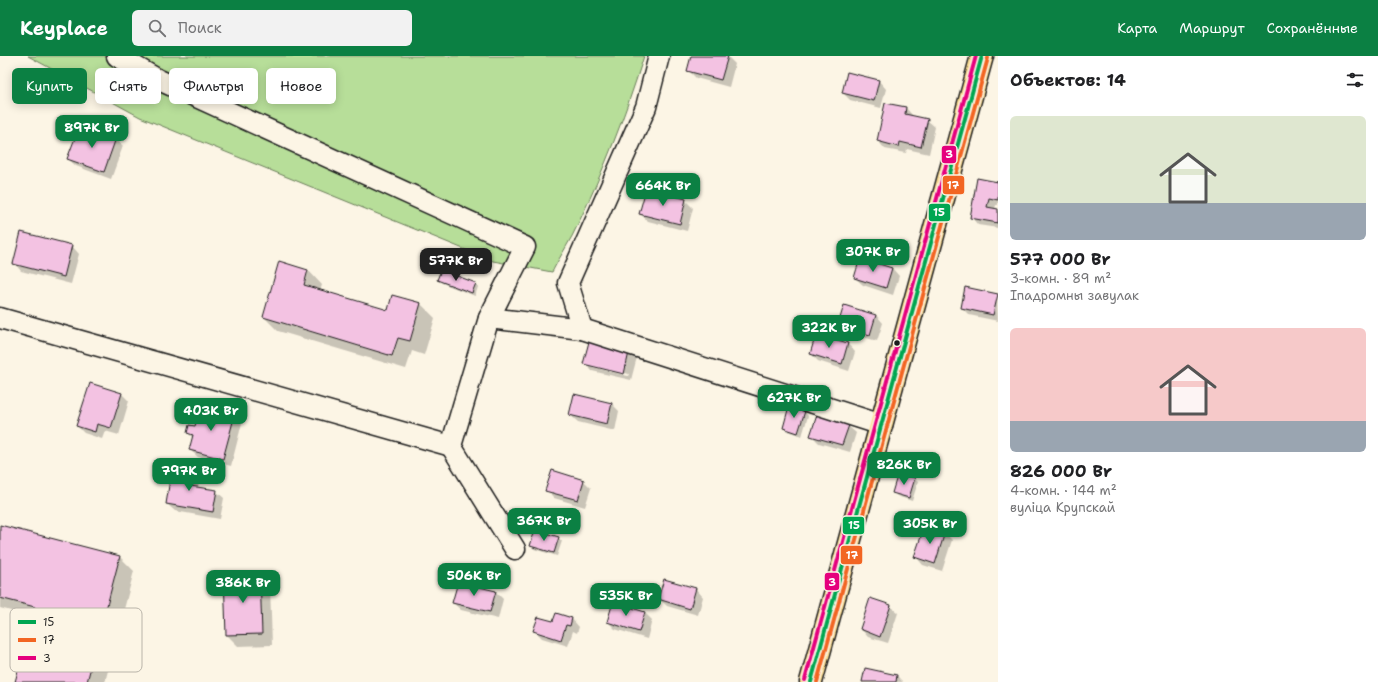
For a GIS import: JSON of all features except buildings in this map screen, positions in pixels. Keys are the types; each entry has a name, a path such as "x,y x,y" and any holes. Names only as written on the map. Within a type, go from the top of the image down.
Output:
{"main road":[{"path":"812,682 982,56"}],"street":[{"path":"117,56 157,79 525,248 489,318 451,446"},
{"path":"582,329 568,283 646,107 659,56"},
{"path":"0,318 451,446 515,549"},
{"path":"489,318 582,329 882,425"}],"green space":[{"path":"28,56 644,56 630,99 606,162 575,230 552,272 493,261 140,117 116,104 161,104 161,68 95,68 95,92 87,88 87,68 50,68"}],"transit line":[{"name":"3","path":"805,680 976,56"},
{"name":"15","path":"811,682 982,56"},
{"name":"17","path":"817,682 988,58"}]}
